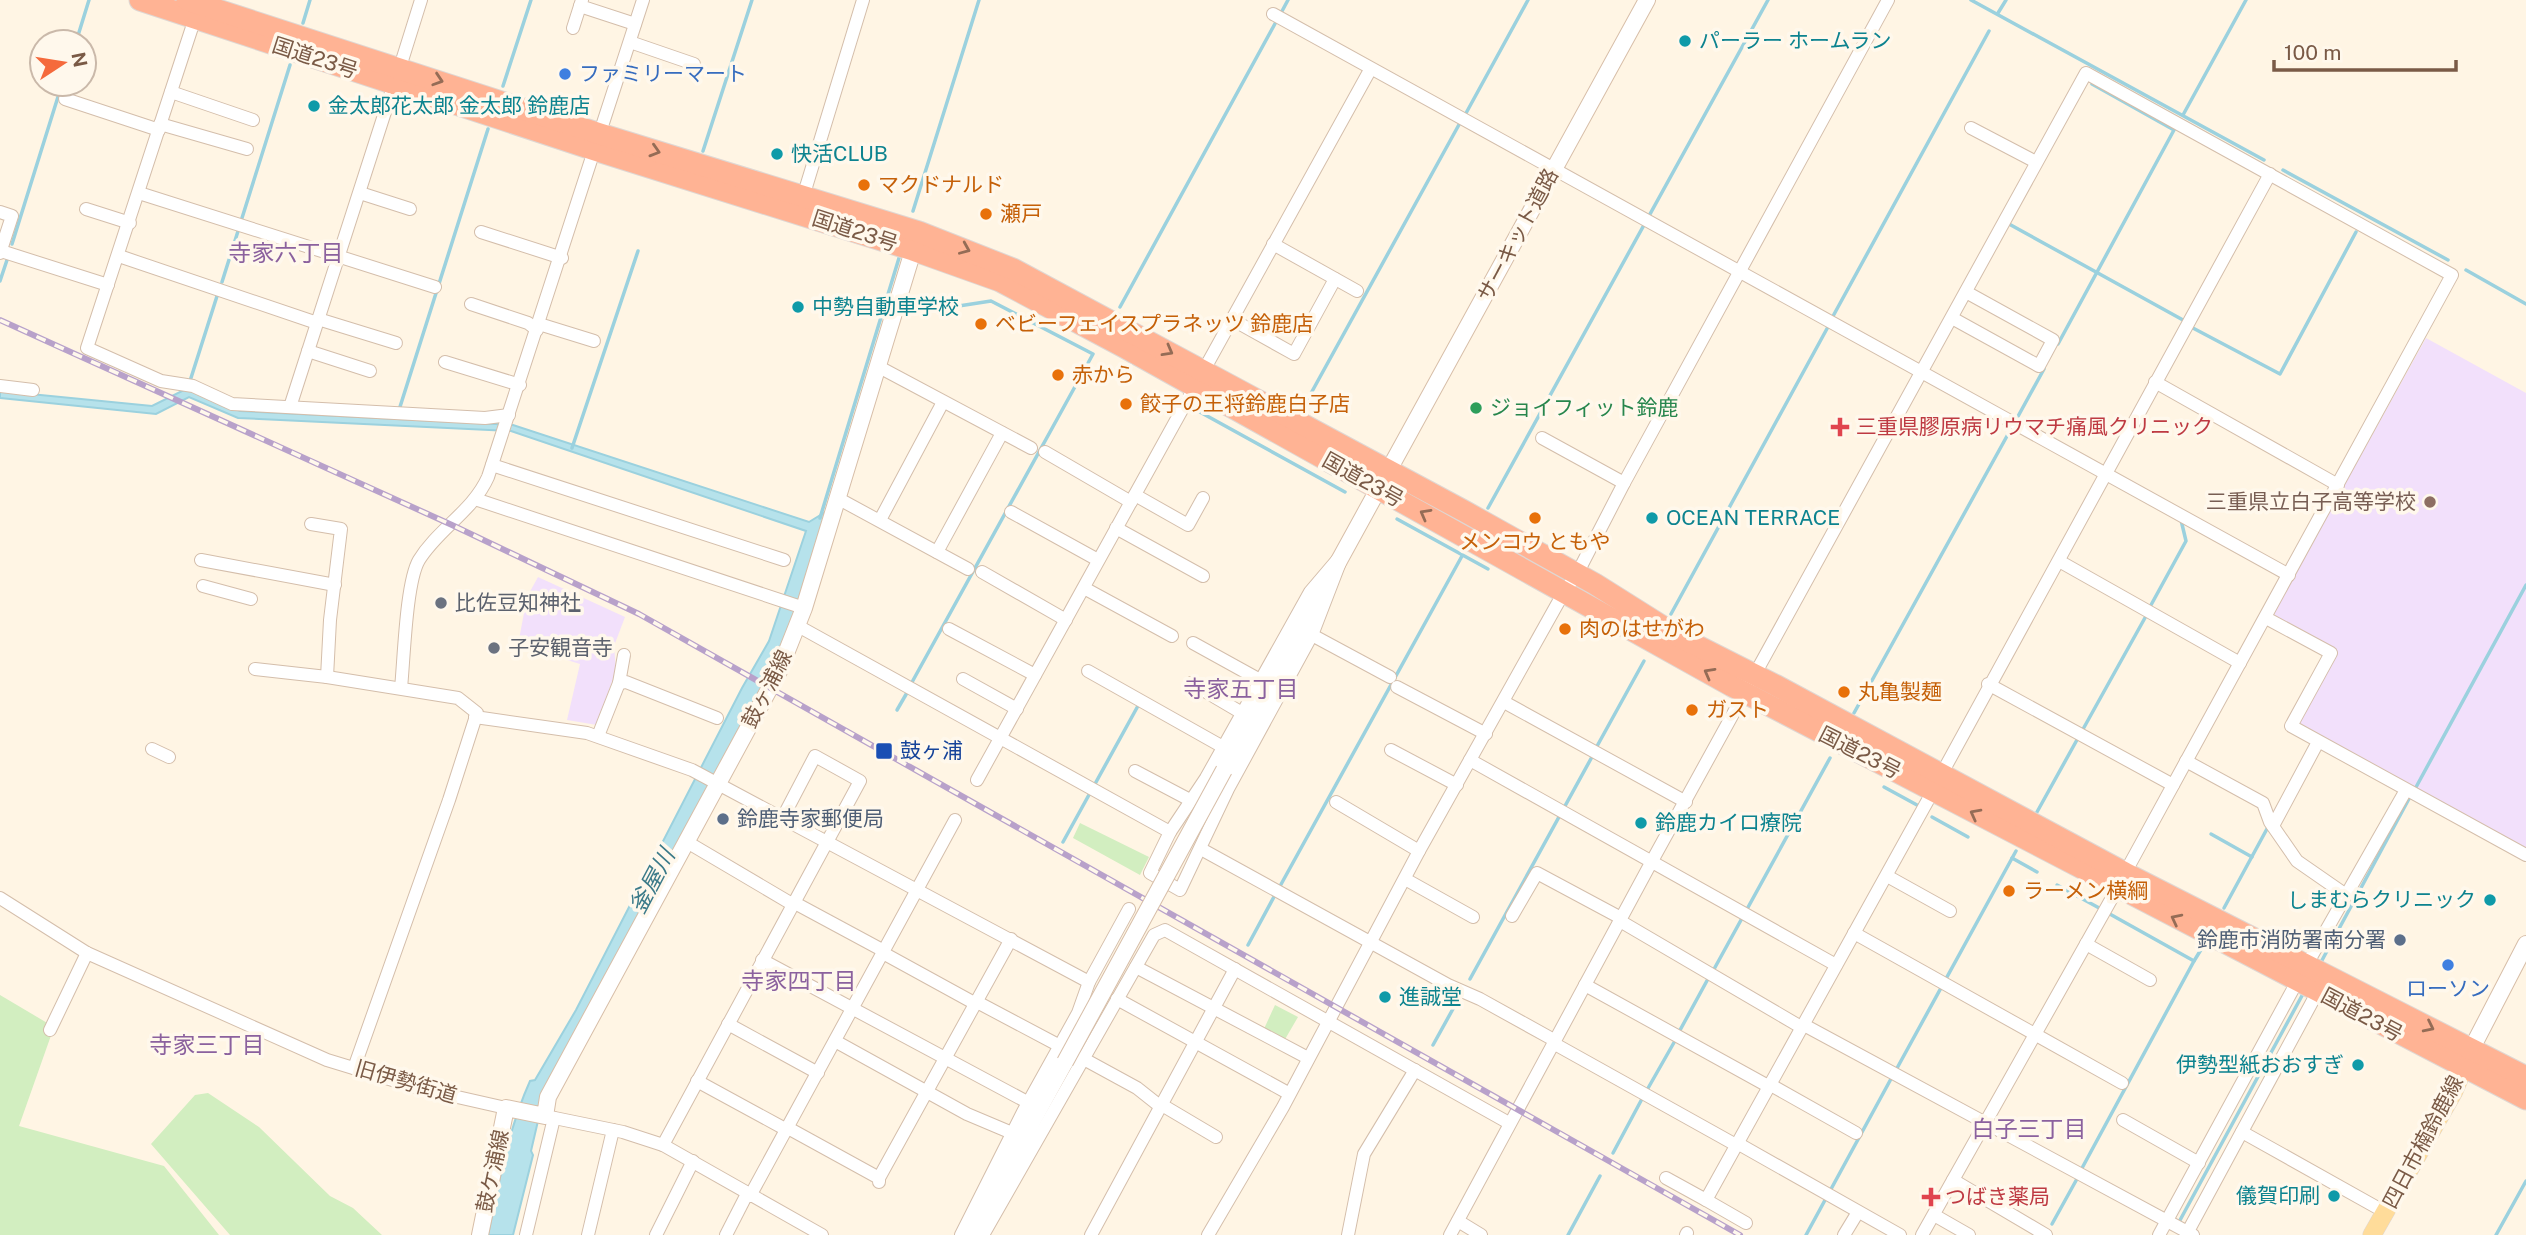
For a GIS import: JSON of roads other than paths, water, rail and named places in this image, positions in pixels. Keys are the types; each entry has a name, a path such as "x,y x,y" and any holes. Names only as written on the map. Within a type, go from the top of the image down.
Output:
{"highway":[{"name":"国道23号","path":"140,0 196,6 597,142 916,241"},
{"name":"国道23号","path":"597,142 803,197 916,241 1000,282 1194,385 1577,574 1676,635 1749,685"},
{"name":"国道23号","path":"1384,479 1564,592 1937,783 2113,896 2310,976 2468,1058 2526,1099"},
{"name":"国道23号","path":"2468,1058 2526,1077"}],"main road":[{"name":"四日市楠鈴鹿線","path":"2372,1235 2454,1091 2468,1058"}],"street":[{"path":"290,407 421,0"},
{"path":"401,688 412,584 418,561 481,492 492,466 562,258 643,0"},
{"path":"803,197 863,0"},
{"name":"サーキット道路","path":"970,1235 1647,0"},
{"path":"1208,1235 1328,1022 1419,851 1564,592 1577,574 1738,272 1888,0"},
{"path":"573,28 581,3 635,24"},
{"path":"196,6 130,223 87,348 160,381 193,386 232,404 485,418 505,423"},
{"path":"1278,17 2289,575"},
{"path":"630,43 694,64"},
{"path":"977,780 1370,70"},
{"path":"1450,1235 1652,861 2086,73 2452,275 2113,896 1922,1235"},
{"path":"171,92 253,120"},
{"path":"65,99 247,149"},
{"path":"1971,128 2036,162"},
{"path":"1706,1200 1887,876 1988,684 2059,561 2270,174"},
{"path":"139,193 435,287"},
{"path":"360,194 410,209"},
{"path":"86,209 130,223"},
{"path":"0,212 12,216 0,252 108,285"},
{"path":"481,232 562,258"},
{"name":"鼓ヶ浦線","path":"547,1116 548,1097 779,671 798,626 916,241"},
{"path":"1273,244 1357,291"},
{"path":"119,257 318,321 396,343"},
{"path":"1233,320 1294,354 1335,279"},
{"path":"1952,318 2039,366 2053,340 1966,292"},
{"path":"471,304 538,327 594,341"},
{"path":"308,351 370,371"},
{"path":"444,362 520,385"},
{"path":"879,367 1031,448"},
{"path":"2155,382 2338,485"},
{"path":"0,386 33,390"},
{"path":"880,520 943,402"},
{"path":"937,552 1002,433"},
{"path":"1542,438 1624,483"},
{"path":"1045,452 1188,525 1203,498"},
{"path":"492,466 784,560"},
{"path":"475,499 803,607"},
{"path":"839,499 968,569"},
{"path":"1011,512 1098,560"},
{"path":"310,524 341,529 327,677"},
{"path":"1116,528 1202,576"},
{"path":"1344,552 1312,635 1228,789 1180,890 1150,873 1170,832 1206,778 1310,592 1344,552"},
{"path":"201,561 335,585"},
{"path":"2059,561 2240,663"},
{"path":"982,572 1066,620"},
{"path":"203,586 251,598"},
{"path":"1084,587 1172,636"},
{"path":"2266,618 2330,653 2291,726 2526,855"},
{"path":"798,626 1170,832"},
{"path":"949,629 1035,675"},
{"path":"1312,635 1486,734"},
{"path":"1193,643 1261,680"},
{"path":"598,736 619,682 624,655"},
{"path":"255,669 327,677 458,698 477,713 354,1068"},
{"path":"1088,671 1223,747"},
{"path":"964,679 1017,709"},
{"path":"619,682 717,718"},
{"path":"1191,683 1242,713"},
{"path":"1988,684 2173,785"},
{"path":"1504,702 1686,802"},
{"path":"475,717 598,736 692,770 1011,939 1116,1001 1196,1041 1288,1093"},
{"path":"2273,826 2318,742"},
{"path":"152,749 169,757"},
{"path":"1391,750 1457,785"},
{"path":"663,1145 860,781 815,756 782,819"},
{"path":"1470,760 1836,965"},
{"path":"2186,761 2263,803 2273,826 2297,861 2346,895"},
{"path":"1135,771 1190,800"},
{"path":"1206,778 1228,789"},
{"path":"1512,916 1536,873 1802,1026 2188,1234 2242,1132 2346,895 2406,790"},
{"path":"1336,802 1419,851"},
{"path":"726,1235 818,1073 955,820"},
{"path":"687,842 793,903 1060,1046"},
{"path":"1201,849 1900,1235"},
{"path":"1887,876 1950,911"},
{"path":"1405,879 1473,917"},
{"name":"旧伊勢街道","path":"0,898 87,953 327,1060 422,1089 613,1130 663,1145 813,1233"},
{"path":"961,1235 1126,914 1154,935"},
{"path":"983,1235 1154,935 1165,930 1510,1123"},
{"path":"1854,933 2037,1033 2122,1083"},
{"path":"697,1082 879,1180 1011,939"},
{"path":"2086,944 2150,980"},
{"path":"2468,1058 2526,944"},
{"path":"50,1030 87,953"},
{"path":"762,960 1028,1102"},
{"path":"1136,967 1308,1058"},
{"path":"1091,1235 1235,970"},
{"path":"2159,1235 2310,976"},
{"path":"1585,985 1856,1133"},
{"path":"728,1024 818,1073"},
{"path":"835,1041 926,1092 1012,1133"},
{"path":"1082,1058 1216,1137"},
{"path":"1348,1235 1364,1154 1415,1070"},
{"name":"鼓ケ浦線","path":"480,1235 510,1109"},
{"path":"526,1235 547,1116"},
{"path":"2123,1120 2199,1163"},
{"path":"588,1235 613,1130"},
{"path":"2242,1132 2385,1212"},
{"path":"656,1235 693,1161"},
{"path":"1667,1178 1746,1223"},
{"path":"1953,1180 2046,1235"},
{"path":"1844,1235 1858,1212"},
{"path":"1934,1215 1969,1235"},
{"path":"1458,1221 1481,1235"}],"water":[{"name":"釜屋川","path":"184,390 191,390 240,411 513,425 809,522 832,508 786,645 544,1095 531,1151 533,1155 513,1235 488,1235 500,1176 522,1100 530,1081 535,1080 576,1010 742,688 769,641 806,531 511,431 238,418 189,397 156,414 0,398 0,391 152,406"}],"waterway":[{"path":"80,28 89,0"},
{"path":"303,23 310,0"},
{"path":"503,86 531,0"},
{"path":"703,151 752,0"},
{"path":"913,211 979,0"},
{"path":"1281,13 1288,0"},
{"path":"1465,115 1528,0"},
{"path":"1488,508 1768,0"},
{"path":"1971,0 2264,160"},
{"path":"1998,13 2006,0"},
{"path":"2183,115 2246,0"},
{"path":"1120,307 1277,20"},
{"path":"1832,318 1989,31"},
{"path":"242,218 290,65"},
{"path":"2058,344 2174,130 2092,84"},
{"path":"12,244 58,98"},
{"path":"1304,406 1461,121"},
{"path":"399,410 488,129"},
{"path":"2283,170 2448,260"},
{"path":"2009,224 2183,320"},
{"path":"222,282 239,228"},
{"path":"2191,327 2280,374 2356,232"},
{"path":"572,448 638,251"},
{"path":"0,281 8,257"},
{"path":"820,518 899,258"},
{"path":"2466,270 2526,304"},
{"path":"190,381 218,293"},
{"path":"907,314 991,301 1093,354 911,684"},
{"path":"1671,614 1829,325"},
{"path":"2016,420 2044,369"},
{"path":"1189,406 1345,492"},
{"path":"1854,713 2012,427"},
{"path":"1397,519 1488,569"},
{"path":"2151,605 2186,541 2181,520"},
{"path":"1279,888 1462,556"},
{"path":"2415,789 2526,585"},
{"path":"2082,731 2146,616"},
{"path":"1596,748 1644,661"},
{"path":"897,710 908,691"},
{"path":"1063,842 1139,704"},
{"path":"2037,812 2078,738"},
{"path":"1470,979 1593,755"},
{"path":"1713,971 1830,758"},
{"path":"1884,787 1917,805"},
{"path":"2320,964 2411,795"},
{"path":"1932,817 1968,837"},
{"path":"2224,908 2268,827"},
{"path":"2211,834 2252,857"},
{"path":"1896,1070 2016,851"},
{"path":"2012,858 2037,872"},
{"path":"2057,885 2101,909"},
{"path":"1248,945 1275,895"},
{"path":"2081,1170 2194,961 2108,913"},
{"path":"2194,961 2202,948"},
{"path":"1679,1032 1709,977"},
{"path":"2179,1222 2304,992"},
{"path":"1433,1045 1459,998"},
{"path":"1647,1090 1676,1039"},
{"path":"1806,1235 1892,1077"},
{"path":"1613,1153 1643,1097"},
{"path":"1568,1235 1600,1176"},
{"path":"2052,1224 2078,1177"},
{"path":"2496,1235 2526,1181"}],"railway":[{"path":"0,320 452,525 639,614 1740,1235"}],"place":[{"name":"パーラー ホームラン","path":"1685,41"},
{"name":"ファミリーマート","path":"565,74"},
{"name":"金太郎花太郎 金太郎 鈴鹿店","path":"314,106"},
{"name":"快活CLUB","path":"777,154"},
{"name":"マクドナルド","path":"864,185"},
{"name":"瀬戸","path":"986,214"},
{"name":"中勢自動車学校","path":"798,307"},
{"name":"ベビーフェイスプラネッツ 鈴鹿店","path":"981,324"},
{"name":"赤から","path":"1058,375"},
{"name":"餃子の王将鈴鹿白子店","path":"1126,404"},
{"name":"ジョイフィット鈴鹿","path":"1476,408"},
{"name":"三重県膠原病リウマチ痛風クリニック","path":"1840,427"},
{"name":"三重県立白子高等学校","path":"2430,502"},
{"name":"メンコウ ともや","path":"1535,518"},
{"name":"OCEAN TERRACE","path":"1652,518"},
{"name":"比佐豆知神社","path":"441,603"},
{"name":"肉のはせがわ","path":"1565,629"},
{"name":"子安観音寺","path":"494,648"},
{"name":"丸亀製麺","path":"1844,692"},
{"name":"ガスト","path":"1692,710"},
{"name":"鼓ヶ浦","path":"884,751"},
{"name":"鈴鹿寺家郵便局","path":"723,819"},
{"name":"鈴鹿カイロ療院","path":"1641,823"},
{"name":"ラーメン横綱","path":"2009,891"},
{"name":"しまむらクリニック","path":"2490,900"},
{"name":"鈴鹿市消防署南分署","path":"2400,940"},
{"name":"ローソン","path":"2448,965"},
{"name":"進誠堂","path":"1385,997"},
{"name":"伊勢型紙おおすぎ","path":"2358,1065"},
{"name":"儀賀印刷","path":"2334,1196"},
{"name":"つばき薬局","path":"1931,1197"}],"district":[{"name":"寺家六丁目","path":"286,253"},
{"name":"寺家五丁目","path":"1241,689"},
{"name":"寺家四丁目","path":"799,981"},
{"name":"寺家三丁目","path":"207,1045"},
{"name":"白子三丁目","path":"2029,1129"}]}
